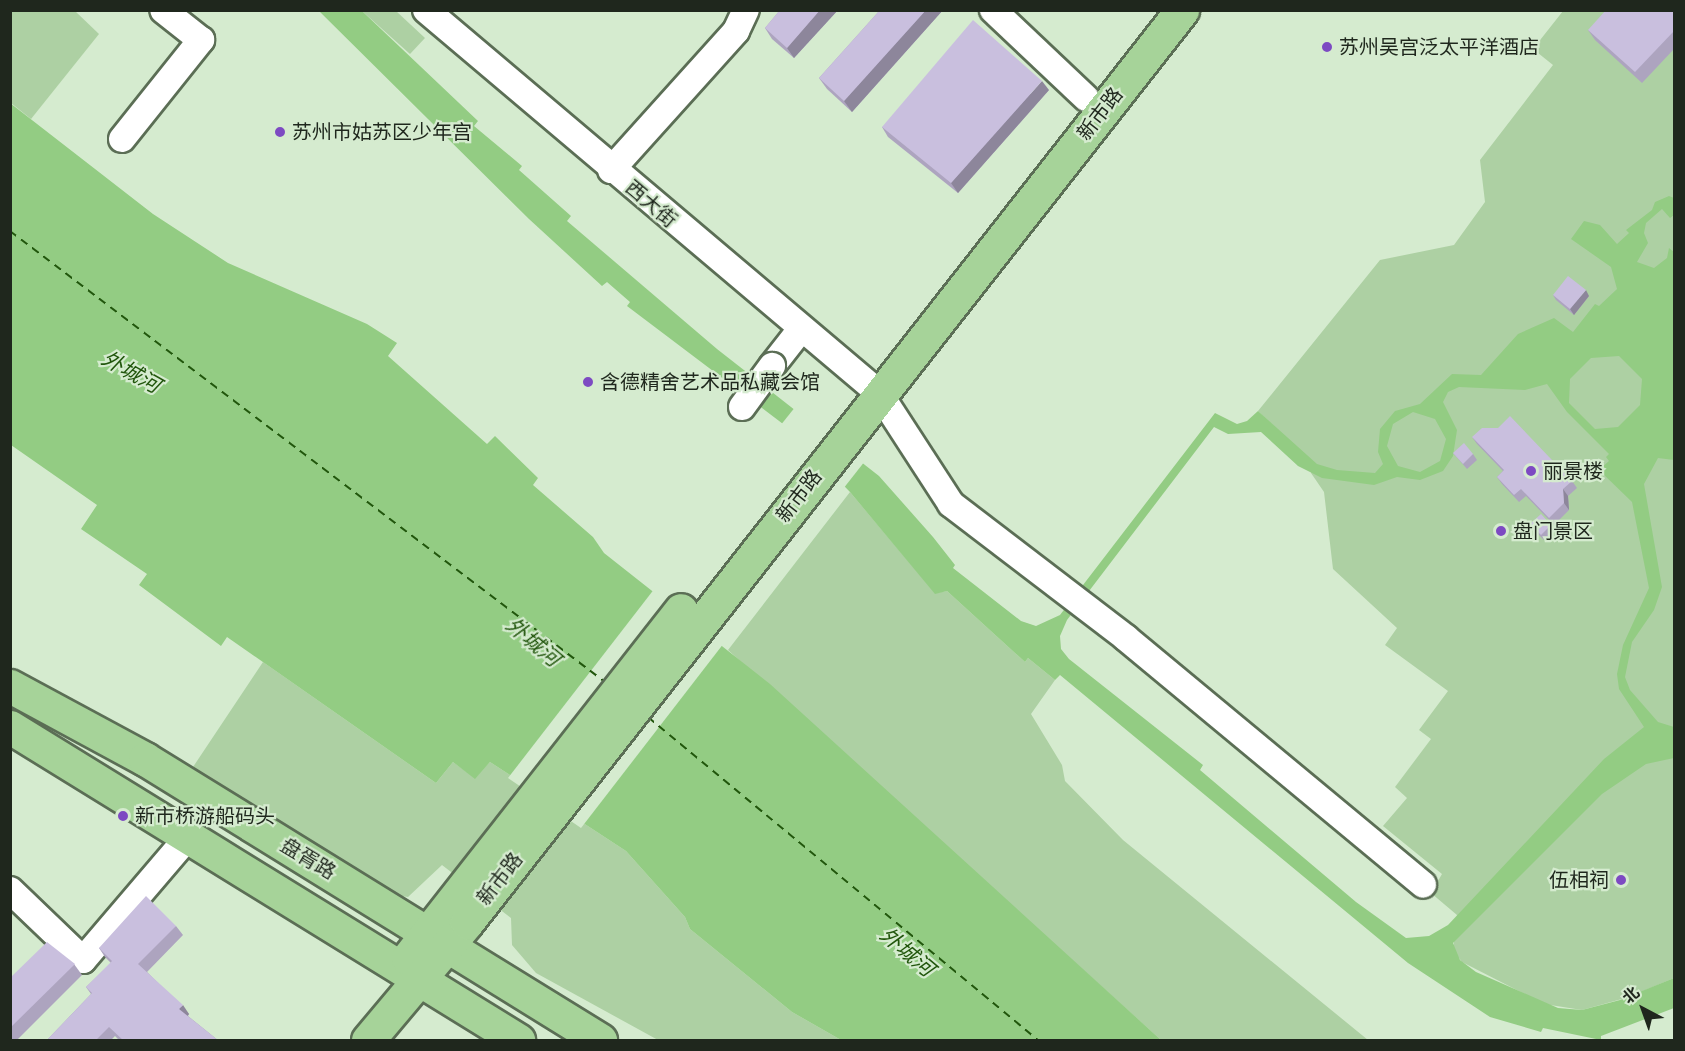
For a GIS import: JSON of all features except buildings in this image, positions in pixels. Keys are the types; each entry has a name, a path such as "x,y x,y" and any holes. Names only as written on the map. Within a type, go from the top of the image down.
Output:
{"main road":[{"name":"新市路","path":"871,387 1086,98 1155,10"},
{"name":"新市路","path":"407,975 871,387 1182,10"},
{"name":"盘胥路","path":"10,686 446,927 600,1041"},
{"path":"20,733 140,795 344,908 50,708"},
{"path":"20,733 407,975 518,1041"},
{"path":"344,1041 407,975"},
{"path":"368,1041 407,975"},
{"path":"535,1041 494,1002 578,1041"}],"street":[{"path":"122,139 201,40 164,10"},
{"name":"西大街","path":"426,10 611,170 871,387 951,504 1082,603 1424,885"},
{"path":"611,170 736,31 746,10"},
{"path":"993,10 1086,98"},
{"path":"742,407 801,329"},
{"path":"10,890 82,960 188,837"}],"shaded area":[{"path":"10,11 75,11 99,34 31,119 11,103"},
{"path":"362,11 396,11 425,38 410,54"},
{"name":"盘门景区","path":"1563,11 1674,11 1674,978 1629,997 1582,1010 1544,1004 1462,962 1453,950 1457,915 1431,893 1442,874 1383,826 1407,798 1395,787 1431,739 1419,730 1448,691 1385,645 1397,628 1333,569 1324,492 1311,473 1310,460 1258,411 1380,260 1454,245 1485,202 1480,160 1553,65 1533,49"},
{"path":"850,492 935,593 947,591 1025,662 1028,658 1055,680 1031,714 1062,765 1065,781 1123,840 1368,1040 1161,1040 728,650"},
{"path":"263,662 436,783 453,762 475,778 490,762 626,851 685,917 690,929 792,1012 841,1040 658,1040 536,973 512,945 511,918 442,865 408,897 389,894 189,773"}],"water":[{"path":"319,11 362,11 478,121 474,126 522,166 519,170 571,216 567,221 717,349 879,476 933,537 955,565 953,568 1021,621 1036,626 1060,615 1215,413 1237,424 1247,421 1258,411 1317,464 1337,470 1375,473 1383,464 1378,452 1380,429 1395,411 1420,404 1452,374 1481,375 1518,334 1554,318 1573,332 1595,304 1599,306 1617,289 1611,267 1571,239 1584,221 1600,225 1617,244 1629,233 1626,230 1652,210 1655,202 1669,196 1674,198 1674,215 1670,218 1662,209 1646,223 1644,233 1648,243 1637,262 1654,268 1667,258 1669,248 1674,252 1674,460 1658,458 1644,484 1662,587 1654,610 1632,642 1625,677 1630,690 1658,722 1674,727 1674,758 1646,764 1602,794 1453,943 1460,960 1476,972 1558,1008 1582,1010 1620,1000 1674,978 1674,1008 1601,1036 1601,1040 1543,1028 1541,1032 1490,1017 1408,963 1060,675 1055,680 1028,658 1025,662 947,591 935,594 850,492 787,427 627,306 630,302 607,282 602,286 529,219","holes":["1619,356 1642,379 1640,405 1618,427 1595,429 1569,403 1570,379 1591,358","1547,384 1567,412 1609,454 1606,457 1609,461 1599,470 1632,502 1649,588 1623,645 1617,674 1619,689 1644,727 1604,759 1448,925 1429,936 1406,938 1356,902 1200,770 1203,765 1069,659 1061,649 1060,636 1067,620 1214,427 1228,434 1261,432 1298,466 1322,478 1374,485 1397,477 1420,480 1443,471 1453,456 1457,430 1443,402 1448,392 1459,387 1525,390","1413,412 1435,419 1446,439 1440,461 1420,472 1398,466 1387,446 1393,424"]},
{"name":"外城河","path":"10,103 153,214 228,263 367,324 397,343 388,356 487,444 495,436 538,478 533,485 593,537 604,553 770,684 1161,1040 841,1040 792,1012 690,929 685,917 626,851 490,762 475,779 453,762 436,783 227,637 221,646 139,585 147,574 81,529 97,505 11,445"}],"pier":[{"path":"796,406 865,461 843,489 780,426"},
{"path":"655,588 724,643 581,828 508,778"}],"ferry route":[{"path":"10,231 605,682"},
{"path":"648,717 1038,1040"}],"place":[{"name":"苏州吴宫泛太平洋酒店","path":"1327,47"},
{"name":"苏州市姑苏区少年宫","path":"280,132"},
{"name":"含德精舍艺术品私藏会馆","path":"588,382"},
{"name":"丽景楼","path":"1531,471"},
{"name":"盘门景区","path":"1501,531"},
{"name":"新市桥游船码头","path":"123,816"},
{"name":"伍相祠","path":"1621,880"}]}
